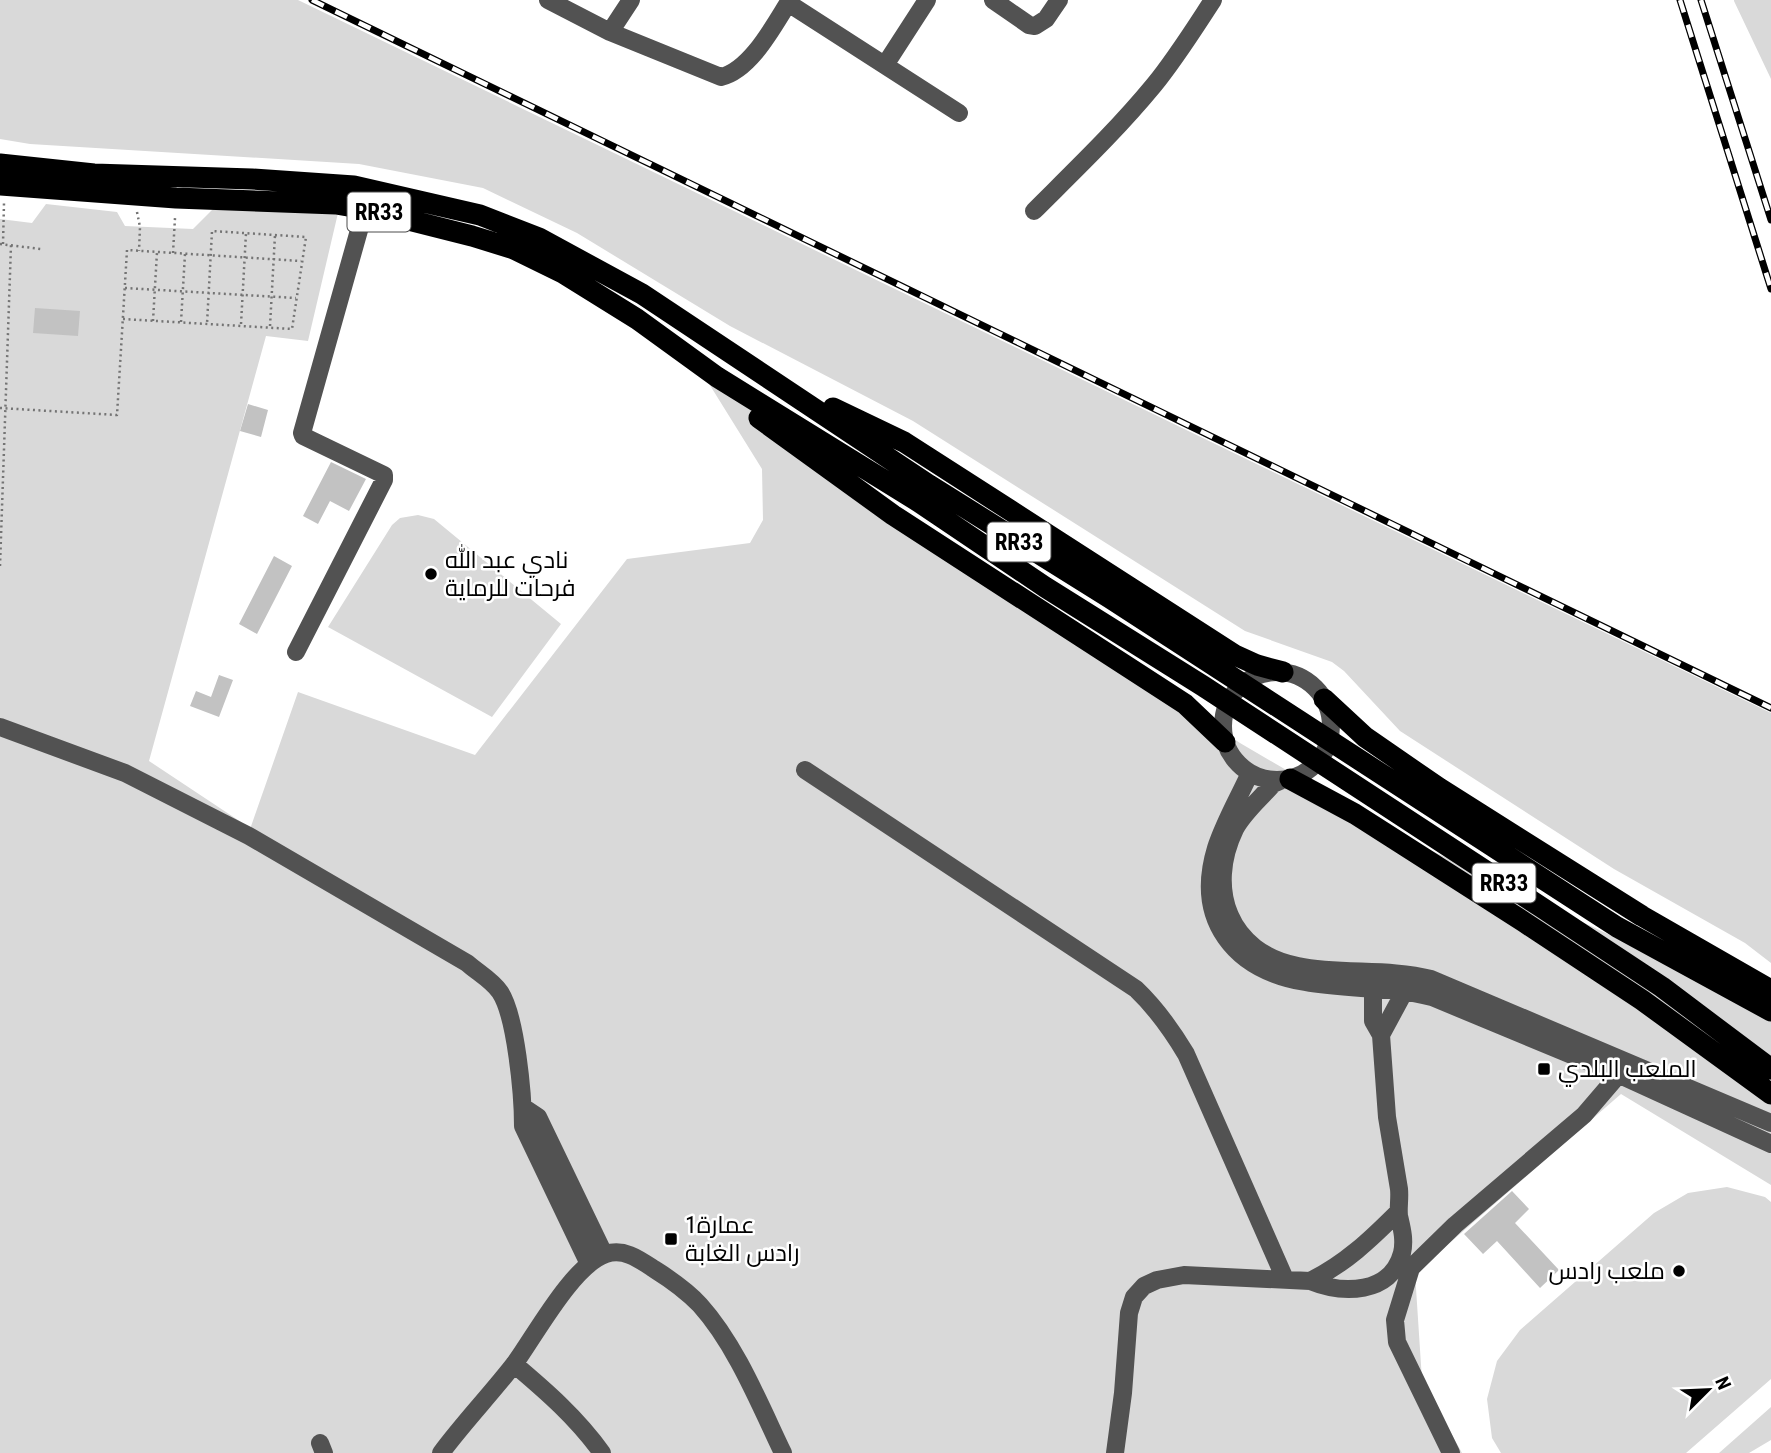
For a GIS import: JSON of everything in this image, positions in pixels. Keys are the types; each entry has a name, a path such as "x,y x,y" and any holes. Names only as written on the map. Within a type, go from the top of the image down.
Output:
{"highway":[{"name":"RR33","path":"0,164 94,174 252,179 354,186 480,215 539,238 642,294 759,372 924,493 1045,587 1203,686 1662,987 1771,1069"},
{"name":"RR33","path":"2,185 176,198 337,204 472,236 514,249 563,273 636,319 718,377 1110,598 1617,927 1771,1011"},
{"path":"759,372 904,442 1236,655 1257,665 1283,672"},
{"path":"718,377 752,413 893,515 1185,704 1225,742"},
{"path":"1324,699 1366,737 1439,788 1642,916 1771,990"},
{"path":"1285,780 1355,814 1524,922 1642,1000 1771,1094"}],"street":[{"path":"548,0 610,32 721,77 738,70 751,57 789,2 959,113"},
{"path":"610,32 631,0"},
{"path":"885,65 927,0"},
{"path":"993,0 1029,25 1035,26 1046,19 1059,0"},
{"path":"1034,211 1108,136 1154,84 1213,0"},
{"path":"296,652 384,480 384,475 303,436 302,433 365,209"},
{"path":"1285,780 1264,779 1248,772 1234,759 1225,742 1223,724 1227,707 1235,692 1249,680 1265,673 1283,672 1299,676 1313,685 1324,699 1331,718 1331,738 1323,757 1309,771 1285,780 1273,784 1240,821 1226,853 1222,868 1222,887 1232,921 1253,945 1277,960 1296,966 1409,982 1431,979 1624,1069 1771,1144"},
{"path":"0,726 125,773 248,836 467,963 500,992 513,1028 523,1107 538,1117 596,1259"},
{"path":"805,770 1136,989 1152,1004 1186,1054 1285,1279"},
{"path":"1248,772 1249,775 1216,846 1211,869 1210,892 1214,914 1227,940 1239,955 1270,974 1307,983 1378,979"},
{"path":"1310,1281 1332,1271 1350,1257 1398,1212 1401,1204 1387,1117 1381,1035 1373,1021 1378,979"},
{"path":"1381,1035 1409,982"},
{"path":"1624,1069 1771,1123"},
{"path":"1451,1453 1396,1342 1395,1320 1411,1268 1455,1225 1584,1115 1624,1069"},
{"path":"1115,1453 1129,1313 1134,1297 1144,1286 1157,1280 1184,1275 1310,1281 1343,1291 1368,1287 1387,1278 1396,1269 1402,1252 1404,1233 1398,1212"},
{"path":"449,1450 562,1295 596,1259 617,1252 628,1253 665,1276 700,1305 724,1339 783,1453"},
{"path":"514,1364 553,1396 602,1453"}],"path":[{"path":"2,185 1,244 41,249"},
{"path":"134,194 139,226 139,251"},
{"path":"173,253 176,198"},
{"path":"123,319 181,322 207,324 270,328 292,329 306,237 212,231 207,324"},
{"path":"241,326 246,233"},
{"path":"270,328 275,235"},
{"path":"0,566 11,245"},
{"path":"0,408 117,415 127,250 301,261"},
{"path":"153,321 157,252"},
{"path":"181,322 185,254"},
{"path":"125,288 297,298"}],"shaded area":[{"path":"0,0 298,0 1771,713 1771,963 1745,943 1614,869 1400,731 1344,671 1332,662 1245,631 913,421 730,326 577,233 483,188 359,164 30,144 0,139"},
{"path":"1771,0 1771,79 1734,1"},
{"path":"46,204 117,212 125,226 193,229 213,209 338,213 308,341 266,336 149,761 241,822 248,835 298,692 475,755 627,559 750,543 763,520 762,469 703,374 867,494 1240,743 1396,834 1771,1011 1771,1185 1621,1094 1415,1273 1422,1380 1462,1453 0,1453 0,219 32,223"},
{"name":"نادي عبد الله فرحات للرماية","path":"418,515 434,519 561,624 492,717 328,627 392,525 400,518"},
{"name":"ملعب رادس","path":"1727,1187 1765,1197 1771,1202 1771,1379 1686,1453 1501,1453 1492,1438 1487,1399 1497,1361 1520,1330 1654,1213 1688,1193"},
{"path":"1771,1407 1771,1440 1749,1453 1719,1453"}],"building":[{"path":"35,308 80,311 78,336 33,333"},
{"path":"248,404 268,410 261,437 240,431"},
{"path":"331,462 366,479 349,511 330,501 318,524 303,516"},
{"path":"274,556 292,566 257,634 239,624"},
{"path":"219,675 233,680 219,717 190,706 196,691 211,697"},
{"path":"1512,1191 1529,1209 1515,1223 1559,1270 1540,1288 1497,1241 1483,1254 1464,1234"}],"railway":[{"path":"312,0 1771,708"},
{"path":"1680,0 1771,289"},
{"path":"1701,0 1771,220"}],"place":[{"name":"نادي عبد الله فرحات للرماية","path":"431,574"},
{"name":"الملعب البلدي","path":"1544,1069"},
{"name":"1عمارة رادس الغابة","path":"671,1239"},
{"name":"ملعب رادس","path":"1679,1271"}]}
